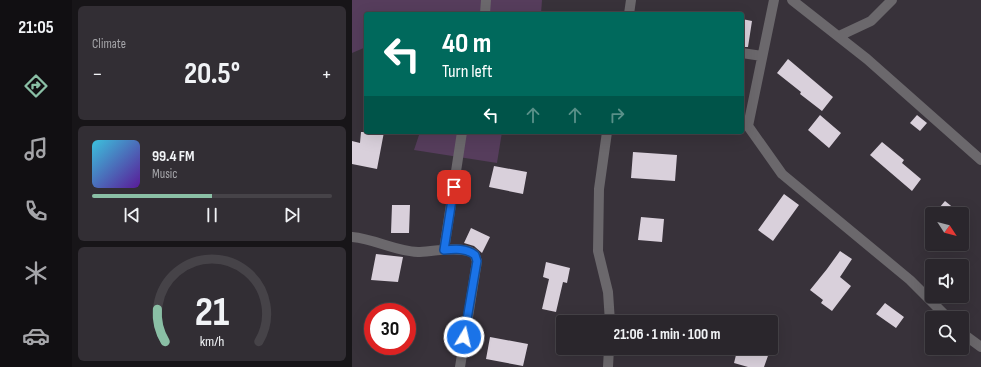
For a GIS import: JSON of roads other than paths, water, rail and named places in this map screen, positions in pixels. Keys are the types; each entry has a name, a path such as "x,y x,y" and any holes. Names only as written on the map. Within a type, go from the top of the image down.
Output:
{"street":[{"path":"484,12 486,0"},
{"path":"629,12 631,0"},
{"path":"774,0 748,126 782,174 910,280 941,311"},
{"path":"792,0 867,58 981,160"},
{"path":"839,36 871,21 892,0"},
{"path":"744,53 762,56"},
{"path":"444,250 462,134"},
{"path":"608,134 599,189 598,251 608,292 610,315"},
{"path":"352,237 393,248 417,252 457,249 468,251 475,255 477,261 460,367"},
{"path":"969,338 981,347"},
{"path":"608,367 609,355"}]}
